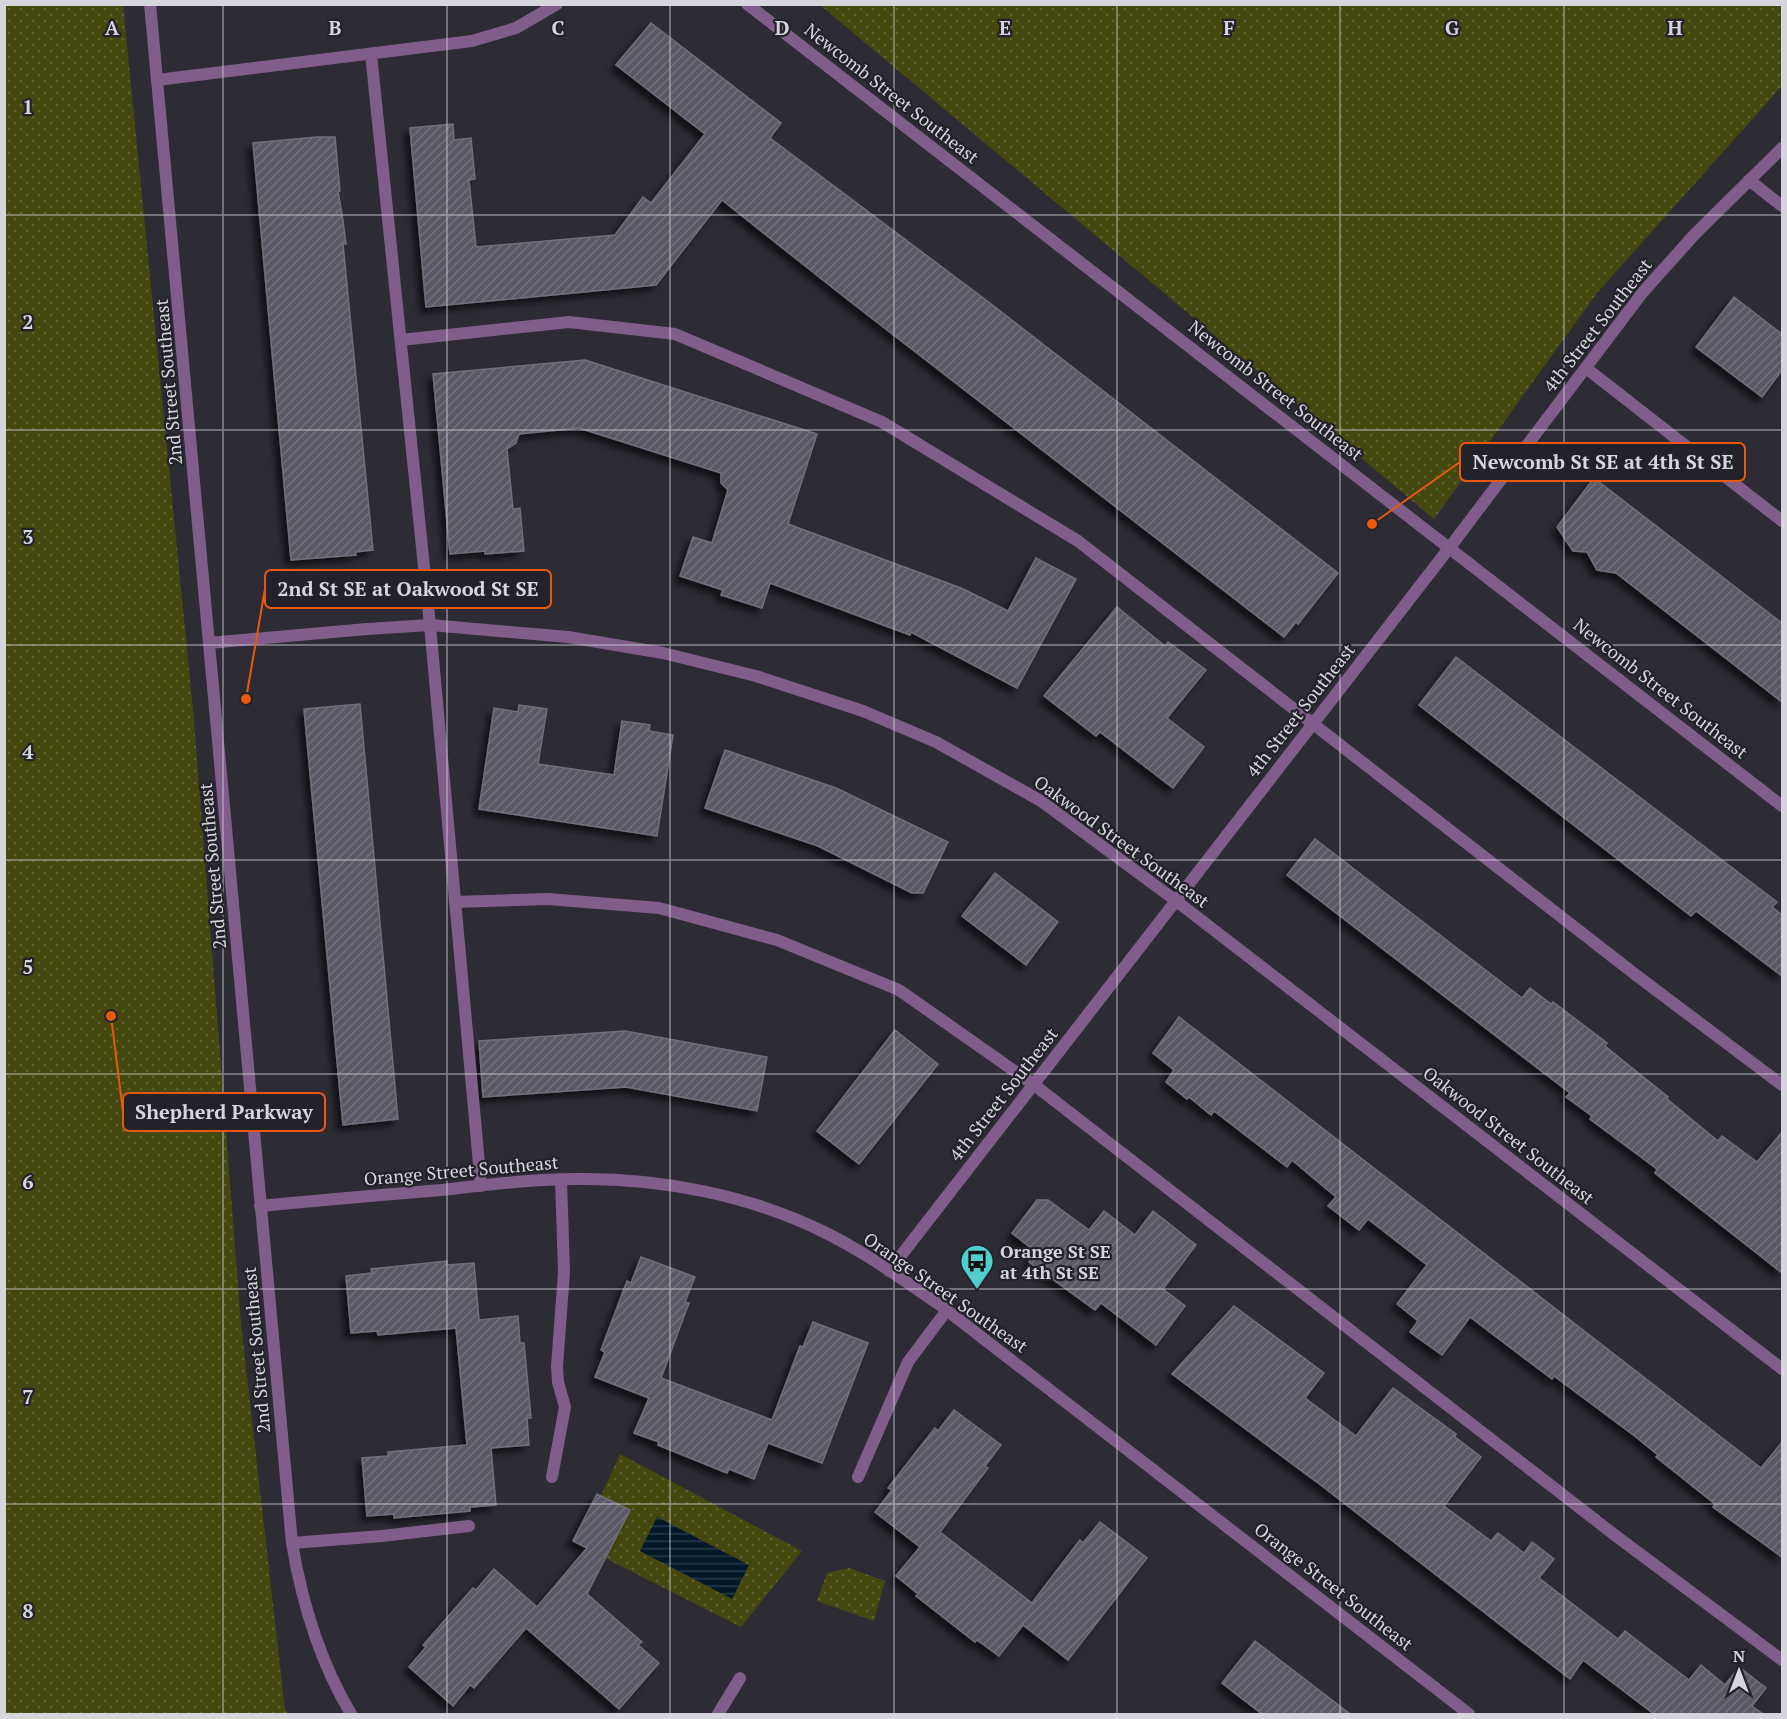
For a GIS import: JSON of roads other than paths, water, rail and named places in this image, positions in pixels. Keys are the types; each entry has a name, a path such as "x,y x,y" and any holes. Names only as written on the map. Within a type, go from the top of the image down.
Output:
{"street":[{"name":"2nd Street Southeast","path":"150,4 292,1543 301,1592 313,1632 325,1664 351,1714"},
{"path":"157,80 487,38 530,21 557,4"},
{"name":"Newcomb Street Southeast","path":"747,4 1782,806"},
{"path":"371,54 430,625 481,1186"},
{"name":"4th Street Southeast","path":"889,1271 1450,547 1643,292 1670,261 1782,148"},
{"path":"1749,180 1782,206"},
{"path":"401,340 569,322 675,334 882,422 1077,541 1636,975 1782,1085"},
{"path":"1586,368 1782,521"},
{"name":"Oakwood Street Southeast","path":"209,643 430,625 568,638 663,653 756,676 863,711 944,746 1041,801 1175,900 1782,1369"},
{"path":"455,902 548,899 659,908 777,940 899,990 1033,1084 1606,1528 1782,1660"},
{"path":"552,1477 565,1407 558,1382 557,1366 564,1272 561,1179"},
{"name":"Orange Street Southeast","path":"260,1206 561,1179 641,1182 734,1199 784,1215 823,1231 855,1248 947,1310 1469,1714"},
{"path":"858,1477 908,1362 947,1310"},
{"path":"292,1543 469,1526"},
{"path":"718,1714 740,1678"}],"water":[{"path":"657,1517 749,1565 732,1599 640,1551"}],"place":[{"name":"Newcomb St SE at 4th St SE","path":"1372,524"},
{"name":"2nd St SE at Oakwood St SE","path":"246,699"},
{"name":"Shepherd Parkway","path":"111,1016"},
{"name":"Orange St SE at 4th St SE","path":"977,1290"}]}
